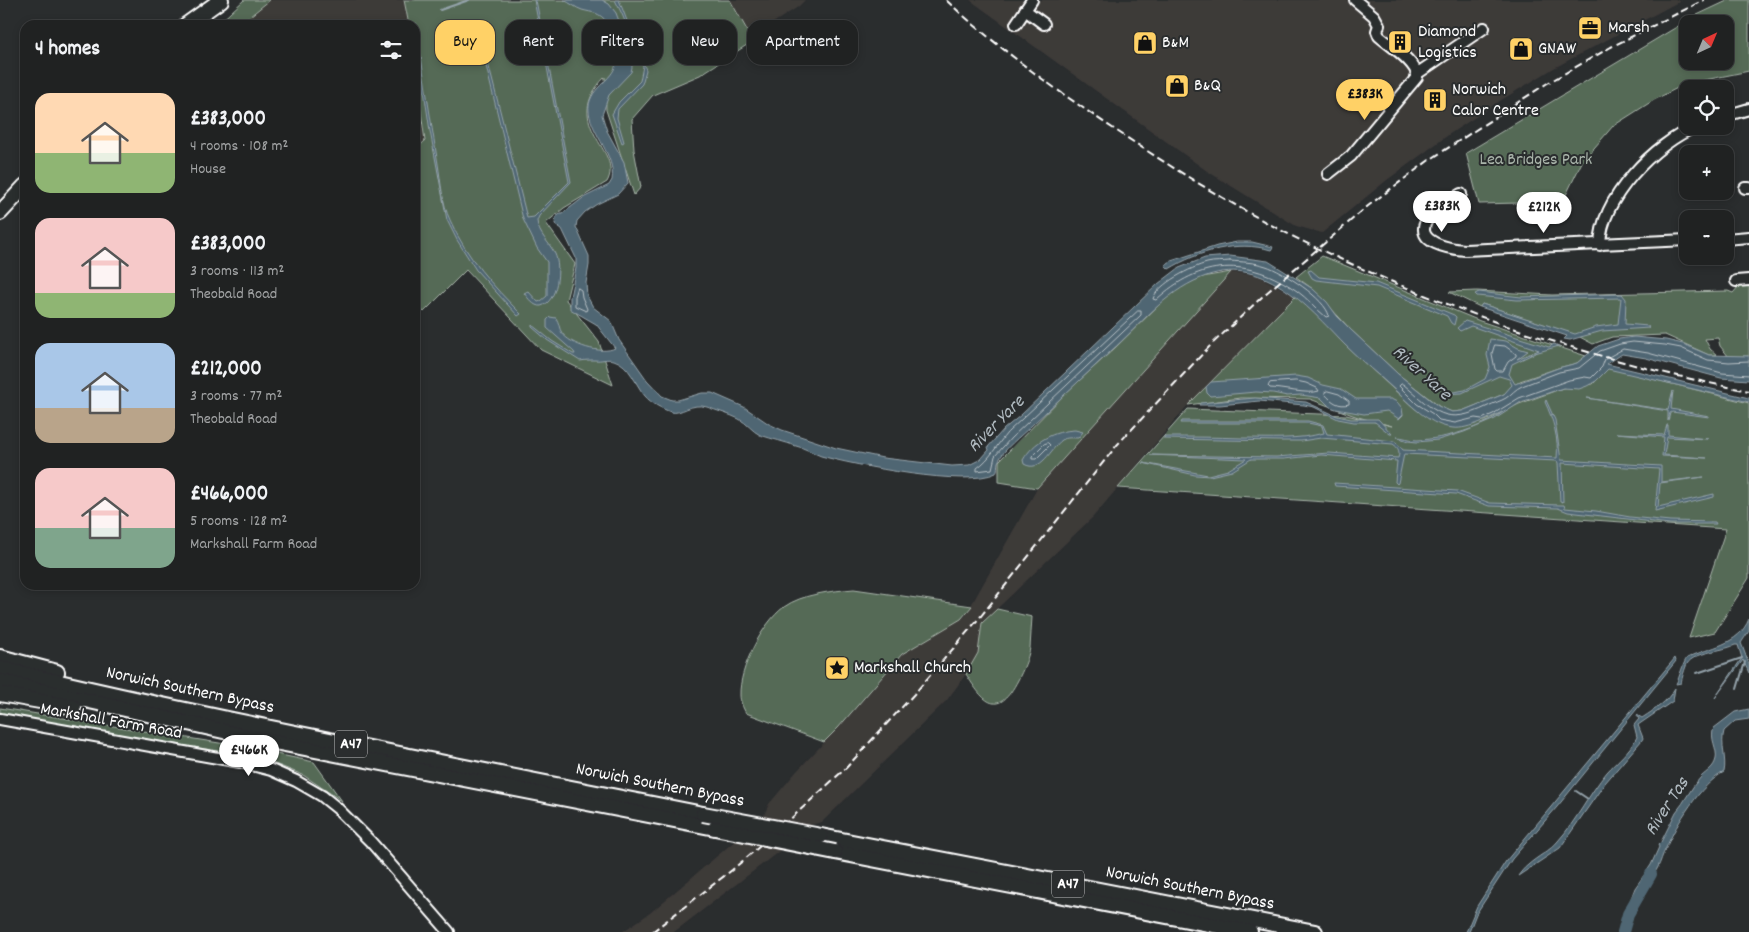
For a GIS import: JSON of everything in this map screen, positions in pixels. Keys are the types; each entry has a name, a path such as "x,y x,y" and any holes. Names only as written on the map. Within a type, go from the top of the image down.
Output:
{"highway":[{"path":"193,20 221,0"},
{"path":"207,20 229,0"},
{"path":"0,213 20,191"},
{"name":"A47","path":"0,658 317,738"},
{"name":"Norwich Southern Bypass","path":"0,668 172,708 317,738 1314,932"},
{"name":"Norwich Southern Bypass","path":"0,682 264,740 1250,932"},
{"name":"A47","path":"0,694 264,740"}],"street":[{"path":"1016,24 1032,0"},
{"path":"1355,0 1377,20 1379,36 1412,64 1418,73"},
{"path":"1025,10 1044,24"},
{"path":"1328,174 1351,156 1416,80 1418,73 1484,28"},
{"path":"1734,113 1749,109"},
{"path":"1600,245 1607,216 1616,196 1630,178 1662,147 1679,135"},
{"path":"1454,195 1434,213 1424,226 1427,237 1443,247 1476,250 1679,241"},
{"path":"1734,238 1749,237"},
{"path":"1736,282 1749,280"},
{"name":"Markshall Farm Road","path":"0,719 240,762 270,770 296,781 322,796 357,828 449,932"}],"shaded area":[{"path":"270,0 404,0 408,20 245,20"},
{"path":"730,0 805,0 798,7 778,20 747,20 747,30"},
{"path":"970,0 1682,0 1554,68 1503,99 1451,133 1387,180 1322,233 1296,226 1207,171"},
{"path":"420,104 425,141 420,145"},
{"path":"1231,272 1256,275 1296,296 1188,405 1093,517 982,623 978,653 972,666 947,700 822,822 806,826 782,849 674,932 622,932 650,913 763,817 769,804 796,772 838,728 902,654 965,616 1038,487 1148,361"}],"green space":[{"path":"244,0 270,0 245,20 222,20"},
{"path":"404,0 730,0 747,30 747,45 737,51 737,20 673,20 673,65 716,65 700,75 653,95 632,119 634,150 641,187 634,195 606,110 605,77 592,94 588,109 590,123 608,159 610,170 607,182 564,208 546,223 575,264 566,300 599,342 613,385 541,350 466,270 424,312 420,308 420,146 425,141 420,104 420,20 408,20"},
{"name":"Lea Bridges Park","path":"1729,0 1749,0 1749,71 1705,80 1679,80 1679,87 1654,100 1613,126 1582,162 1564,199 1557,202 1479,204 1466,153 1679,26 1679,70 1734,70 1734,15 1697,15"},
{"path":"1322,256 1480,321 1586,356 1577,363 1520,381 1504,394 1462,411 1452,412 1440,407 1398,374 1351,330 1313,289 1296,277"},
{"path":"1231,272 1037,488 999,482 999,461 1068,391 1166,298 1179,288 1202,277"},
{"path":"1749,285 1749,356 1729,357 1720,346 1718,338 1705,339 1710,349 1717,355 1709,355 1665,335 1612,337 1593,344 1576,335 1482,304 1480,307 1449,292 1477,291 1552,295 1728,291 1733,293 1739,286"},
{"path":"1296,296 1344,344 1414,408 1431,419 1485,421 1519,404 1563,388 1593,384 1608,368 1749,403 1749,578 1715,632 1689,638 1726,529 1118,488 1188,409 1346,415 1392,426 1358,417 1310,399 1240,398 1188,405"},
{"path":"854,589 972,606 961,619 902,654 824,742 746,713 740,697 743,673 753,647 776,614 791,603 808,596"},
{"path":"997,609 1032,617 1030,648 1025,664 1011,692 1004,700 998,703 985,699 966,674 978,653 982,623"},
{"path":"0,708 238,746 314,762 342,801 303,775 270,762 236,754 0,715"}],"water":[{"path":"534,0 536,0 540,20 538,20"},
{"path":"564,0 602,0 609,4 619,20 605,20 596,13 580,9"},
{"path":"615,0 619,0 627,20 624,20"},
{"path":"420,49 442,192 447,213 456,234 472,259 490,282 521,314 518,316 476,270 447,220 430,131 420,64"},
{"path":"486,65 489,65 527,218 534,217 569,182 546,65 548,65 571,182 539,216 537,221 542,234 555,254 558,267 557,283 551,298 547,303 538,306 529,300 524,293 528,291 538,302 547,296 547,262 537,248 523,219"},
{"path":"615,65 632,65 631,72 609,95 602,115 607,131 624,162 628,183 618,194 597,204 585,212 577,221 576,227 589,256 586,283 587,296 593,307 611,321 619,340 647,380 662,396 672,400 702,393 712,393 744,407 769,424 782,430 836,448 883,458 952,466 969,465 981,459 989,450 988,447 1004,429 1158,284 1179,268 1205,258 1230,256 1268,261 1313,289 1351,330 1398,374 1438,406 1452,412 1462,411 1504,394 1512,385 1509,379 1499,376 1462,393 1442,394 1465,390 1485,379 1490,367 1487,355 1490,339 1506,341 1528,351 1517,359 1539,350 1471,326 1460,331 1457,328 1465,321 1549,347 1554,344 1559,346 1535,353 1512,364 1509,374 1515,384 1577,363 1598,346 1619,339 1634,337 1666,340 1683,344 1709,355 1749,356 1749,380 1721,378 1646,358 1622,354 1607,364 1749,398 1749,402 1608,369 1596,381 1587,386 1579,389 1563,388 1521,402 1495,419 1464,432 1438,440 1408,441 1397,437 1417,440 1452,435 1486,422 1506,410 1466,427 1453,428 1437,424 1416,409 1350,350 1315,314 1282,287 1263,277 1244,272 1223,272 1188,284 1153,310 1008,447 998,462 996,473 982,477 937,477 858,465 821,456 803,448 760,435 739,419 707,407 696,406 679,412 671,412 647,399 628,370 620,362 609,359 580,361 547,340 532,327 532,325 552,341 573,354 575,354 574,352 547,328 547,320 550,317 556,318 561,331 566,337 579,345 602,350 615,348 596,324 570,309 576,258 562,229 555,224 556,217 583,198 609,185 612,180 611,162 594,129 589,112 589,104 596,91"},
{"path":"643,66 646,70 642,84 618,109 617,118 624,142 622,143 612,114 619,102 640,81"},
{"path":"1237,242 1252,242 1273,247 1271,250 1245,246 1218,249 1205,252 1169,269 1165,265 1171,261 1217,246"},
{"path":"1311,270 1319,277 1376,283 1454,315 1456,317 1454,325 1447,316 1377,287 1316,280 1312,278 1308,271"},
{"path":"1479,292 1521,297 1622,294 1626,299 1625,324 1648,326 1649,328 1602,331 1570,340 1564,339 1567,336 1480,307 1482,304 1575,334 1596,327 1618,324 1621,298 1517,300 1477,296 1475,294"},
{"path":"1296,376 1341,389 1356,399 1391,399 1402,408 1403,415 1399,419 1387,411 1364,414 1336,409 1330,407 1321,398 1301,395 1287,396 1256,392 1210,396 1207,393 1206,387 1211,382"},
{"path":"1673,391 1671,409 1709,417 1672,412 1668,421 1668,411 1587,398 1668,410"},
{"path":"1255,398 1306,402 1337,416 1351,419 1378,419 1392,434 1375,422 1354,422 1338,419 1314,407 1304,405 1259,401 1199,405 1200,403"},
{"path":"1546,400 1555,420 1561,460 1661,466 1661,482 1704,477 1660,483 1658,507 1714,494 1714,497 1655,511 1659,469 1562,463 1563,502 1560,501 1557,461 1404,454 1397,484 1395,482 1397,461 1321,455 1284,459 1251,459 1232,471 1210,476 1195,475 1143,463 1208,475 1228,470 1246,459 1150,455 1276,457 1329,453 1398,458 1399,456 1398,449 1393,444 1321,438 1301,441 1164,439 1164,437 1284,438 1324,433 1322,426 1308,423 1181,423 1182,421 1308,421 1323,425 1327,434 1394,441 1403,450 1557,458 1556,436"},
{"path":"1667,425 1668,435 1708,439 1667,437 1664,455 1707,458 1662,456 1664,437 1616,433 1664,435"},
{"path":"1075,430 1083,432 1078,438 1062,440 1041,463 1036,466 1024,464 1023,460 1028,453 1045,438 1060,432"},
{"path":"1334,483 1457,491 1490,503 1564,505 1565,508 1630,517 1670,521 1715,522 1716,524 1670,524 1568,512 1558,508 1489,506 1456,494 1335,486"},
{"path":"1749,619 1749,631 1741,643 1749,664 1749,673 1743,660 1715,698 1742,658 1738,645 1735,645 1702,654 1691,660 1686,666 1681,683 1676,684 1687,658 1731,640 1744,628"},
{"path":"1675,658 1676,661 1512,859 1476,914 1469,932 1466,932 1477,906 1506,861"},
{"path":"1675,688 1673,701 1638,725 1642,740 1605,783 1560,848 1518,876 1527,866 1558,841 1607,772 1631,747 1637,737 1634,725 1639,719 1637,715 1642,718 1657,708"},
{"path":"1749,709 1749,719 1735,721 1724,731 1724,772 1706,786 1690,805 1671,838 1657,869 1647,885 1639,893 1641,896 1623,932 1618,932 1635,888 1651,865 1659,847 1658,845 1676,812 1697,781 1715,762 1716,755 1712,736 1714,728 1735,712"}],"waterway":[{"path":"440,10 469,0"},
{"path":"1697,673 1742,658"},
{"path":"1737,689 1745,662"},
{"path":"1576,791 1588,799"},
{"name":"River Tas","path":"1623,932 1628,914 1651,874"}],"railway":[{"path":"946,0 1009,54 1100,119 1211,191 1302,241 1410,289 1521,331 1634,365 1749,391"},
{"path":"652,932 732,870 846,768 915,693 981,616 1117,445 1211,345 1264,295 1368,206 1428,161 1546,84 1611,47 1704,0"}],"place":[{"name":"Marsh","path":"1590,28"},
{"name":"Diamond Logistics","path":"1400,42"},
{"name":"B&M","path":"1145,43"},
{"name":"GNAW","path":"1521,49"},
{"name":"B&Q","path":"1177,86"},
{"name":"Norwich Calor Centre","path":"1435,100"},
{"name":"Markshall Church","path":"837,668"}],"water label":[{"name":"River Yare","path":"1421,374"},
{"name":"River Yare","path":"997,425"}]}
